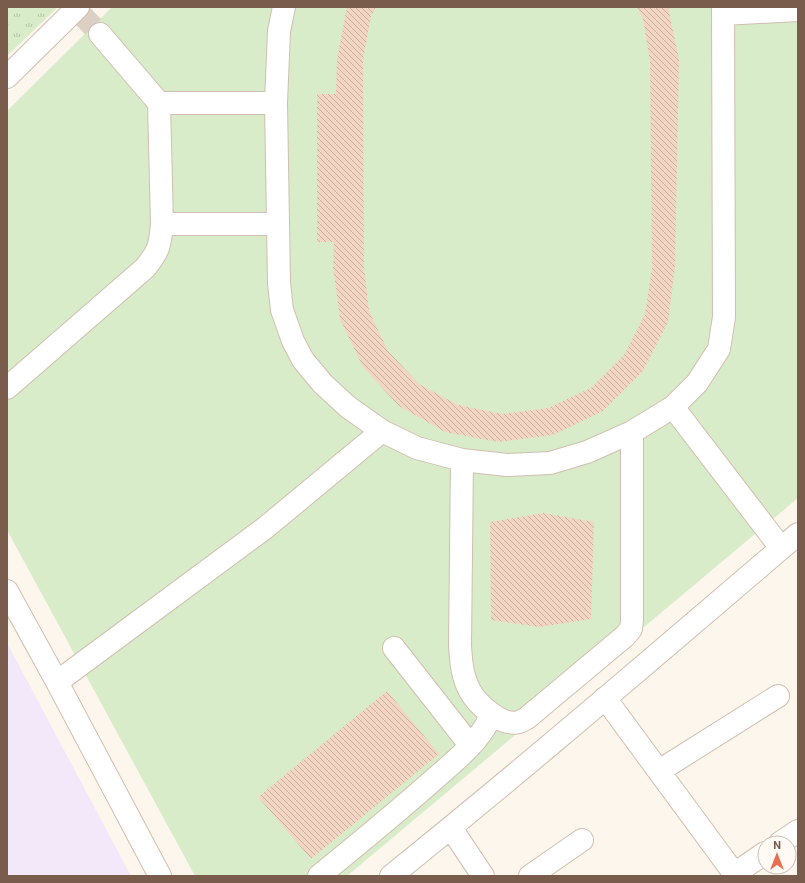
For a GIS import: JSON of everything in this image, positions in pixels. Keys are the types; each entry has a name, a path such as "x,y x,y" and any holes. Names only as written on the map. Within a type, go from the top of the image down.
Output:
{"street":[{"path":"284,7 279,31 276,103 279,283 282,310 293,341 303,360 323,384 348,407 382,431 417,448 462,460 508,465 550,462 587,452 632,432 673,407 697,383 719,349 724,317 723,11 798,10"},
{"path":"7,77 77,9"},
{"path":"7,388 145,268 155,257 161,243 162,224 159,103 100,34"},
{"path":"159,103 276,103"},
{"path":"162,224 278,224"},
{"path":"673,407 781,548"},
{"path":"57,682 265,528 382,431"},
{"path":"462,460 460,646 464,678 470,691 490,713 510,723 518,722 527,718 626,636 631,629 632,432"},
{"path":"391,876 605,698 798,534"},
{"path":"7,591 160,876"},
{"path":"394,648 470,745"},
{"path":"659,771 778,696"},
{"path":"605,698 735,875 757,859"},
{"path":"319,876 398,811 457,759 485,727 490,713"},
{"path":"450,828 483,876"},
{"path":"530,876 582,840"}],"shaded area":[{"path":"7,643 131,876 7,876"}],"green space":[{"path":"7,7 58,7 7,56"},
{"path":"112,7 798,7 798,498 347,876 195,876 7,530 7,111"}],"building":[{"path":"347,7 376,7 371,16 363,60 364,267 369,311 388,351 419,384 458,405 502,414 548,408 591,388 624,355 645,314 652,268 650,61 643,19 637,7 668,7 679,59 675,267 668,322 643,371 603,411 553,435 498,442 445,432 399,406 363,367 340,319 333,267 334,242 317,242 317,94 336,94 337,59"},
{"path":"543,513 594,522 591,619 539,627 491,620 490,522"},
{"path":"387,691 439,754 311,859 258,797"}],"tunnel":[{"path":"78,11 100,34"}]}
